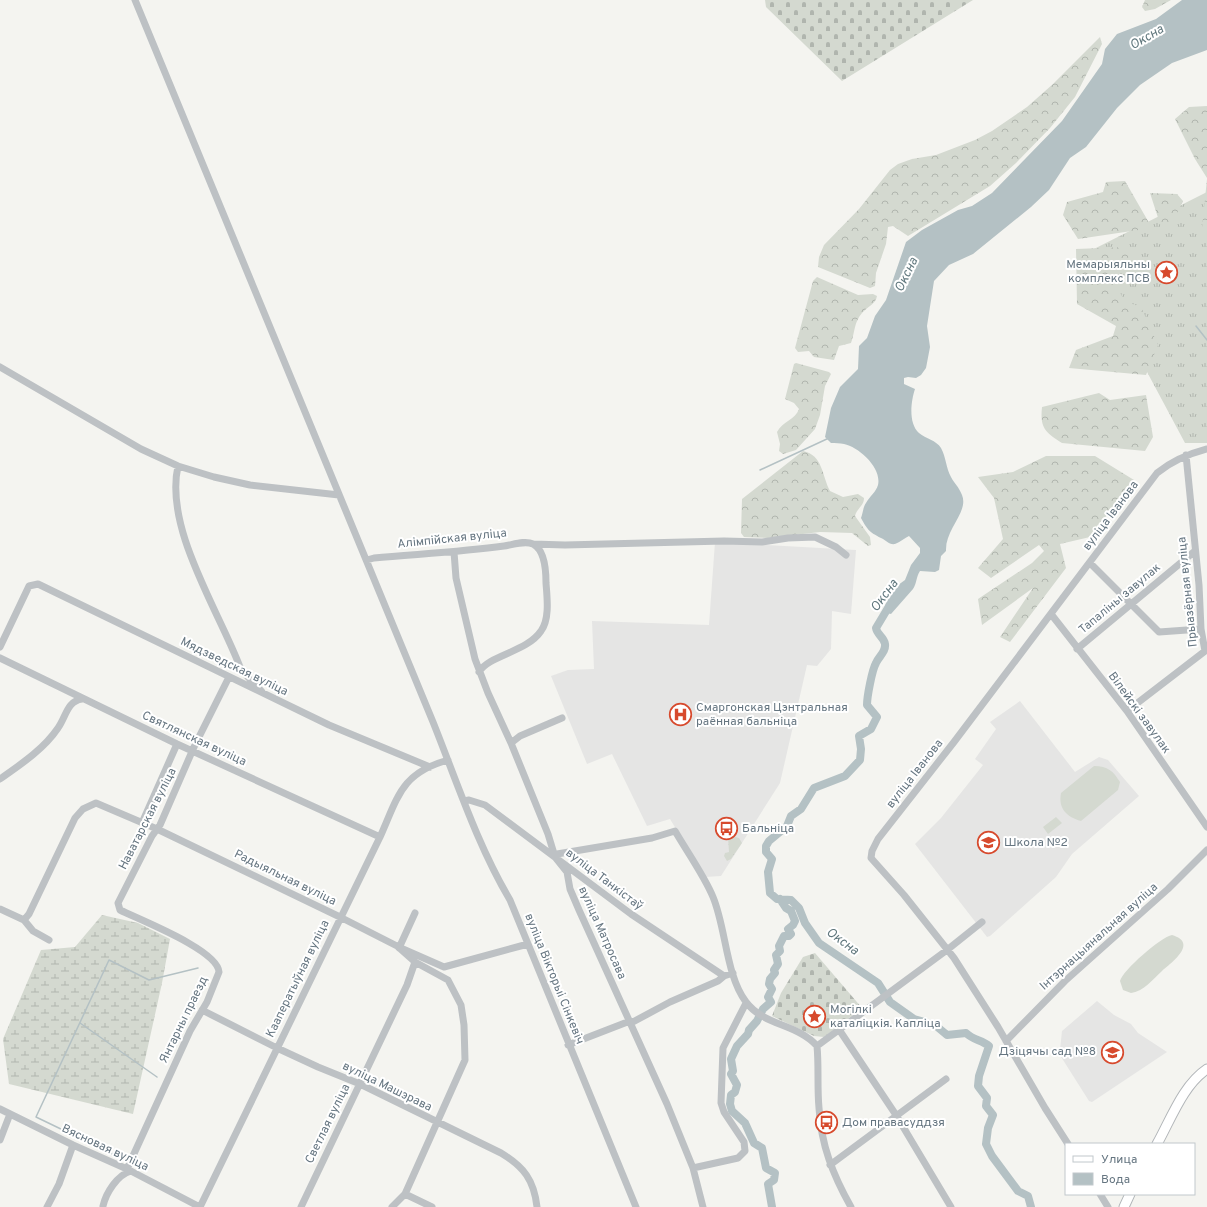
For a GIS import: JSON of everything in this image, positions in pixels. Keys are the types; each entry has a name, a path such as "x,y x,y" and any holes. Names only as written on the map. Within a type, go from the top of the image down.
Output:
{"main road":[{"path":"1158,1143 1188,1089 1197,1077 1207,1069"},
{"path":"1124,1207 1130,1195"}],"street":[{"name":"вуліца Вікторыі Сінкевіч","path":"135,0 367,560 488,859 510,900 568,1045 605,1130 636,1207"},
{"path":"0,367 141,449 178,466 214,478 339,495"},
{"name":"вуліца Іванова","path":"1067,1143 966,976 904,894 871,858 872,851 878,839 954,742 1157,473 1168,464 1186,455 1207,449"},
{"name":"Прыазёрная вуліца","path":"1127,711 1204,654 1206,649 1201,629 1199,585 1186,455"},
{"path":"178,466 175,477 176,497 186,545 240,667 245,674 255,682 262,693"},
{"name":"Алімпійская вуліца","path":"367,560 374,558 454,552 518,544 535,546 724,541 762,542 788,538 815,537 836,547 846,555"},
{"path":"479,672 485,664 524,646 542,630 546,619 546,580 542,558 535,546"},
{"name":"Тапаліны завулак","path":"1077,648 1195,551"},
{"name":"вуліца Матросава","path":"454,552 456,578 479,672 511,743 548,834 555,857 567,872 570,890 667,1104 693,1168 703,1207"},
{"path":"1090,563 1159,632 1201,629"},
{"name":"Мядзведская вуліца","path":"0,647 31,585 38,584 328,724 430,767"},
{"name":"Вілейскі завулак","path":"1051,614 1127,711 1207,827"},
{"name":"Святлянская вуліца","path":"0,658 177,744 380,837"},
{"name":"Наватарская вуліца","path":"118,906 120,898 157,829 229,677"},
{"path":"65,690 68,695 69,706"},
{"path":"0,779 53,735 69,706 75,701 82,699"},
{"path":"511,743 520,736 562,718"},
{"path":"142,823 177,744"},
{"name":"Кааператыўная вуліца","path":"200,1207 404,785 430,767 448,760"},
{"name":"вуліца Танкістаў","path":"464,801 469,800 485,805 631,914 724,976"},
{"name":"Радыяльная вуліца","path":"24,920 29,914 75,818 83,809 92,804 99,804 157,829 340,917 399,947 416,963 446,978 461,1005 466,1052 462,1068 405,1194"},
{"path":"555,857 557,854 652,838 675,831 713,897 733,973 739,991 746,1003 757,1014 769,1021 810,1037 817,1046 821,1130 830,1165 851,1207"},
{"name":"Інтэрнацыянальная вуліца","path":"1006,1041 1066,981 1168,889 1207,850"},
{"name":"Янтарны праезд","path":"118,906 123,911 189,943 210,957 217,965 219,972 202,1010 190,1032 129,1170"},
{"path":"0,909 24,920 33,931 49,940"},
{"path":"416,913 399,947 444,967 528,944"},
{"path":"817,1046 840,1031 982,922"},
{"path":"416,963 427,960"},
{"name":"Светлая вуліца","path":"301,1207 407,986 416,963"},
{"path":"444,967 450,983"},
{"path":"568,1045 630,1022 733,973"},
{"path":"693,1168 738,1158 745,1151 744,1142 724,1112 721,1103 723,1048 746,1003"},
{"name":"вуліца Машэрава","path":"202,1010 277,1048 360,1084 500,1153 512,1161 530,1179 535,1190 537,1207"},
{"path":"840,1031 896,1115 951,1207"},
{"path":"830,1165 946,1079"},
{"name":"Вясновая вуліца","path":"0,1109 73,1146 129,1170 200,1207"},
{"path":"0,1140 10,1114"},
{"path":"47,1207 73,1146"},
{"path":"103,1206 117,1181 129,1170"},
{"path":"392,1207 405,1194 432,1207"},
{"path":"1101,1195 1108,1207"}],"shaded area":[{"name":"Смаргонская Цэнтральная раённая бальніца","path":"715,542 856,550 851,614 832,611 831,649 817,666 807,665 780,783 721,876 705,877 670,819 647,826 612,754 587,764 551,676 568,670 594,669 592,621 709,625"},
{"path":"1020,701 1075,772 1099,757 1108,760 1139,796 1072,854 1056,877 990,936 987,937 915,844 941,818 983,765 975,759 996,729 990,722"},
{"name":"Дзіцячы сад №8","path":"1097,1001 1114,1015 1131,1024 1138,1033 1167,1052 1092,1102 1089,1101 1058,1052 1060,1050 1062,1031"}],"green space":[{"path":"765,0 973,0 842,81 766,7"},
{"path":"1145,0 1171,0 1155,9 1145,11 1142,7"},
{"path":"1100,37 1102,44 1075,97 1050,128 1016,163 990,186 908,236 893,226 888,227 886,244 876,273 875,286 870,288 818,267 819,257 824,245 859,209 890,170 898,164 912,159 936,155 975,140 992,131 1027,107 1053,84"},
{"path":"1207,106 1207,178 1195,159 1175,119 1189,107"},
{"path":"1207,179 1207,230 1202,228"},
{"path":"1125,181 1152,228 1078,239 1063,215 1067,202 1103,192 1106,182"},
{"path":"1207,192 1207,443 1185,443 1084,254"},
{"path":"1150,193 1177,194 1183,201 1172,223 1161,227"},
{"path":"1126,247 1129,261 1107,264 1124,301 1141,307 1158,345 1146,375 1069,368 1076,350 1113,336 1116,326 1077,304 1076,249"},
{"path":"817,277 858,295 873,294 877,296 873,303 859,316 851,343 839,346 834,360 814,357 809,351 798,352 795,348 813,281"},
{"path":"796,363 829,372 831,374 825,386 820,415 815,429 796,450 783,454 779,451 780,444 777,432 782,425 795,416 799,409 794,403 785,399 794,364"},
{"path":"1099,393 1110,400 1146,395 1153,437 1145,451 1062,443 1051,436 1044,428 1042,420 1042,407"},
{"path":"803,451 810,453 818,461 830,491 843,497 858,494 864,498 863,503 855,516 870,537 871,545 868,546 852,533 820,532 768,538 744,537 741,533 742,499"},
{"path":"1046,456 1095,456 1134,480 1090,537 1060,544 1066,568 1010,642 1000,637 1033,588 982,625 978,599 1032,563 1044,551 1039,545 991,578 978,568 1003,539 994,498 978,477 1013,472"},
{"path":"1094,766 1107,768 1120,782 1118,790 1081,821 1068,815 1062,808 1060,799 1061,793"},
{"path":"1056,817 1062,823 1048,834 1043,827"},
{"path":"732,836 739,838 742,843 731,859 727,861 724,856 725,853 729,852 728,837"},
{"path":"102,915 138,923 170,939 162,983 133,1114 9,1084 3,1039 41,950 75,947"},
{"path":"1172,935 1180,939 1183,943 1183,948 1176,958 1148,985 1140,990 1131,993 1123,990 1120,981 1128,969 1160,941"},
{"path":"815,953 862,1008 824,1037 814,1036 772,1016 781,993 803,957"}],"water":[{"path":"1182,0 1207,0 1207,50 1172,63 1140,85 1117,108 1086,147 1070,158 1049,190 1031,207 973,254 949,265 934,281 927,326 930,347 926,368 921,375 916,378 904,378 904,384 915,389 911,412 913,424 919,433 939,445 941,448 949,474 962,495 962,508 949,535 946,551 941,556 939,570 935,572 920,571 913,589 891,614 883,612 889,595 894,588 905,580 911,565 920,553 920,548 909,536 893,544 869,530 861,518 865,505 878,485 878,478 873,465 856,449 844,444 831,443 825,437 831,408 840,387 858,369 859,346 867,338 875,316 886,300 906,242 922,230 958,210 972,206 992,193 1062,121 1102,64 1105,49 1117,34 1156,19"}],"waterway":[{"path":"1196,326 1207,340"},
{"path":"760,470 829,438"},
{"name":"Оксна","path":"891,603 876,628 885,644 885,647 873,671 867,705 877,717 871,729 859,736 861,749 860,760 845,776 814,788 801,809 791,816 787,826 769,841 766,846 766,852 772,859 768,872 770,893 777,899 791,900 799,908 805,923 819,943 878,983 890,1002 914,1019 935,1025 947,1035 966,1033 989,1046 979,1076 978,1086 987,1098 986,1106 993,1115 988,1128 986,1144 992,1156 1018,1191 1028,1196 1031,1207"},
{"path":"772,1207 768,1184 774,1180 775,1173 766,1168 762,1148 754,1143 745,1123 732,1111 730,1104 731,1095 735,1092 737,1085 731,1074 733,1071 731,1059 737,1046 748,1034 749,1030 757,1021 763,1009 771,1002 768,997 772,989 769,984 778,964 776,955 780,951 779,946 784,936 789,936 791,934 788,929 795,921 791,911 786,908 780,899"},
{"path":"121,1158 36,1117 109,960 149,980 198,968"},
{"path":"80,1023 157,1077"}],"place":[{"name":"Мемарыяльны комплекс ПСВ","path":"1166,272"},
{"name":"Смаргонская Цэнтральная раённая бальніца","path":"681,715"},
{"name":"Бальніца","path":"727,829"},
{"name":"Школа №2","path":"989,843"},
{"name":"Могілкі каталіцкія. Капліца","path":"814,1017"},
{"name":"Дзіцячы сад №8","path":"1112,1052"},
{"name":"Дом правасуддзя","path":"826,1123"}]}
